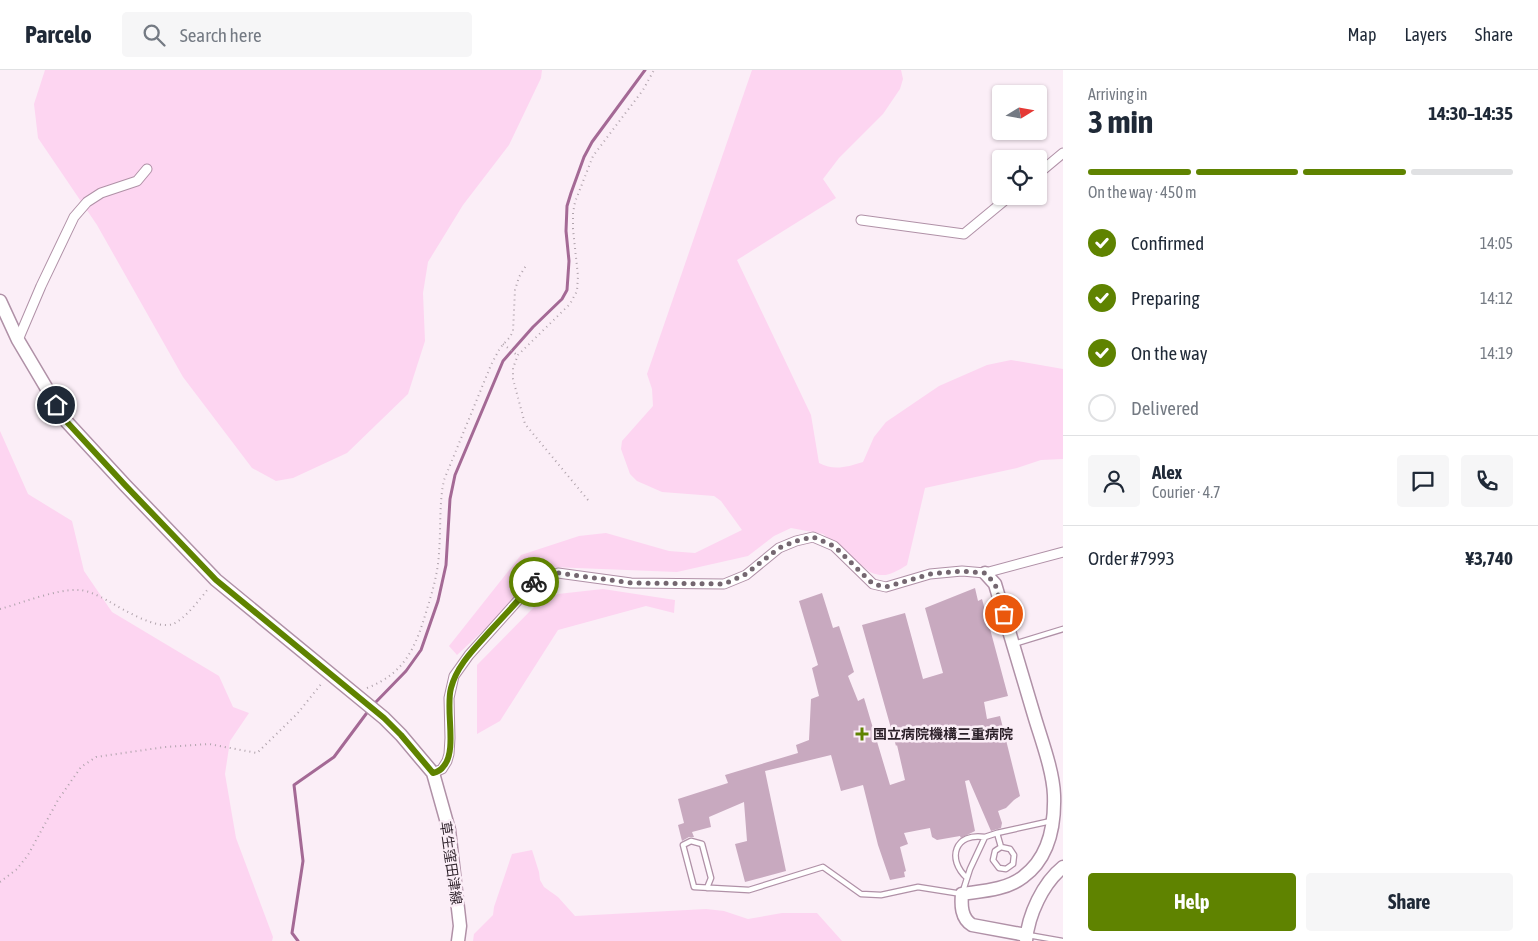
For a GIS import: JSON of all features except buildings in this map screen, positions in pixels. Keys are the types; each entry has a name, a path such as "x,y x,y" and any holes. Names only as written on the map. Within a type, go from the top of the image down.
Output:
{"main road":[{"name":"草生窪田津線","path":"0,301 18,340 66,421 216,580 377,712 401,735 433,773 449,830 460,926 458,941"},
{"path":"985,573 995,584 1045,753 1054,794 1053,820 1044,853 1024,876 1008,885 962,894 961,909 968,923 1026,938 1031,918 1044,889 1063,867"}],"street":[{"path":"1047,166 1063,153"},
{"path":"18,340 74,217 87,202 101,193 136,181 147,169"},
{"path":"861,220 964,234 999,205"},
{"path":"433,773 442,769 449,754 449,698 454,676 469,655 538,578 558,573 632,583 724,584 746,574 779,548 813,537 834,546 873,584 886,587 930,574 962,571 985,573 1063,552"}],"lane":[{"path":"1013,644 1063,629"},
{"path":"967,878 961,872 956,857 958,844 964,840 981,836 985,837 1053,820"},
{"path":"997,833 1001,847"},
{"path":"707,888 711,878 702,844 691,841 683,845 694,887 707,888 749,890 823,867 861,894 880,895 918,887 962,894 985,837"},
{"path":"1001,847 1010,849 1014,856 1013,864 1006,869 998,868 993,860 995,851 1001,847"},
{"path":"1026,938 1062,941"}],"path":[{"path":"588,500 525,424 513,379 513,368 518,355 570,304 577,291 578,276 573,229 575,202 593,156 643,90 654,70"},
{"path":"362,699 366,688 392,674 403,663 416,644 436,575 441,491 444,480 491,364 513,331 515,290 519,277 527,264"},
{"path":"503,344 518,355"},
{"path":"0,609 58,593 79,590 102,597 145,620 163,626 174,623 188,612 216,580"},
{"path":"0,882 17,869 28,855 58,800 81,767 96,757 165,747 209,744 257,753 297,714 330,673"}],"shaded area":[{"path":"45,70 542,70 541,78 509,145 463,205 428,262 423,293 425,341 408,394 347,453 293,478 276,481 252,468 183,377 97,225 38,138 34,104"},
{"path":"752,70 901,70 903,79 900,89 883,114 839,158 823,179 836,198 737,260 811,415 819,463 835,468 863,462 874,437 886,422 939,386 987,365 1011,360 1063,369 1063,459 1041,460 1017,468 925,488 907,565 889,574 880,575 870,572 823,534 791,528 774,536 748,556 677,572 551,567 457,655 449,646 521,555 579,536 606,533 669,551 695,553 742,530 721,501 714,496 662,492 637,481 630,474 621,449 622,441 653,406 652,389 647,374"},
{"path":"0,431 28,494 72,521 84,571 112,612 219,676 233,707 249,713 230,741 225,774 236,838 273,937 272,941 0,941"},
{"path":"603,589 675,600 674,613 646,606 558,630 500,721 477,734 477,665 536,605 558,594"},
{"path":"532,850 540,880 544,887 558,897 575,916 706,909 724,911 748,919 782,913 817,913 842,941 473,941 474,934 493,915 512,854"}],"waterway":[{"path":"373,705 406,671 421,650 438,601 446,565 450,499 455,475 503,361 533,327 562,299 567,290 569,261 566,231 567,206 571,193 584,157 592,142 645,70"},
{"path":"298,941 292,933 303,861 294,785 334,757 369,710"}],"way so far":[{"path":"534,582 538,578 558,573 592,576 632,583 724,584 746,574 779,548 813,537 834,546 873,584 886,587 930,574 962,571 985,573 995,584 1004,614"}],"place":[{"name":"国立病院機構三重病院","path":"862,734"}],"route":[{"path":"56,405 66,421 216,580 384,718 433,773 442,769 449,754 448,708 454,676 469,655 534,582"}]}
